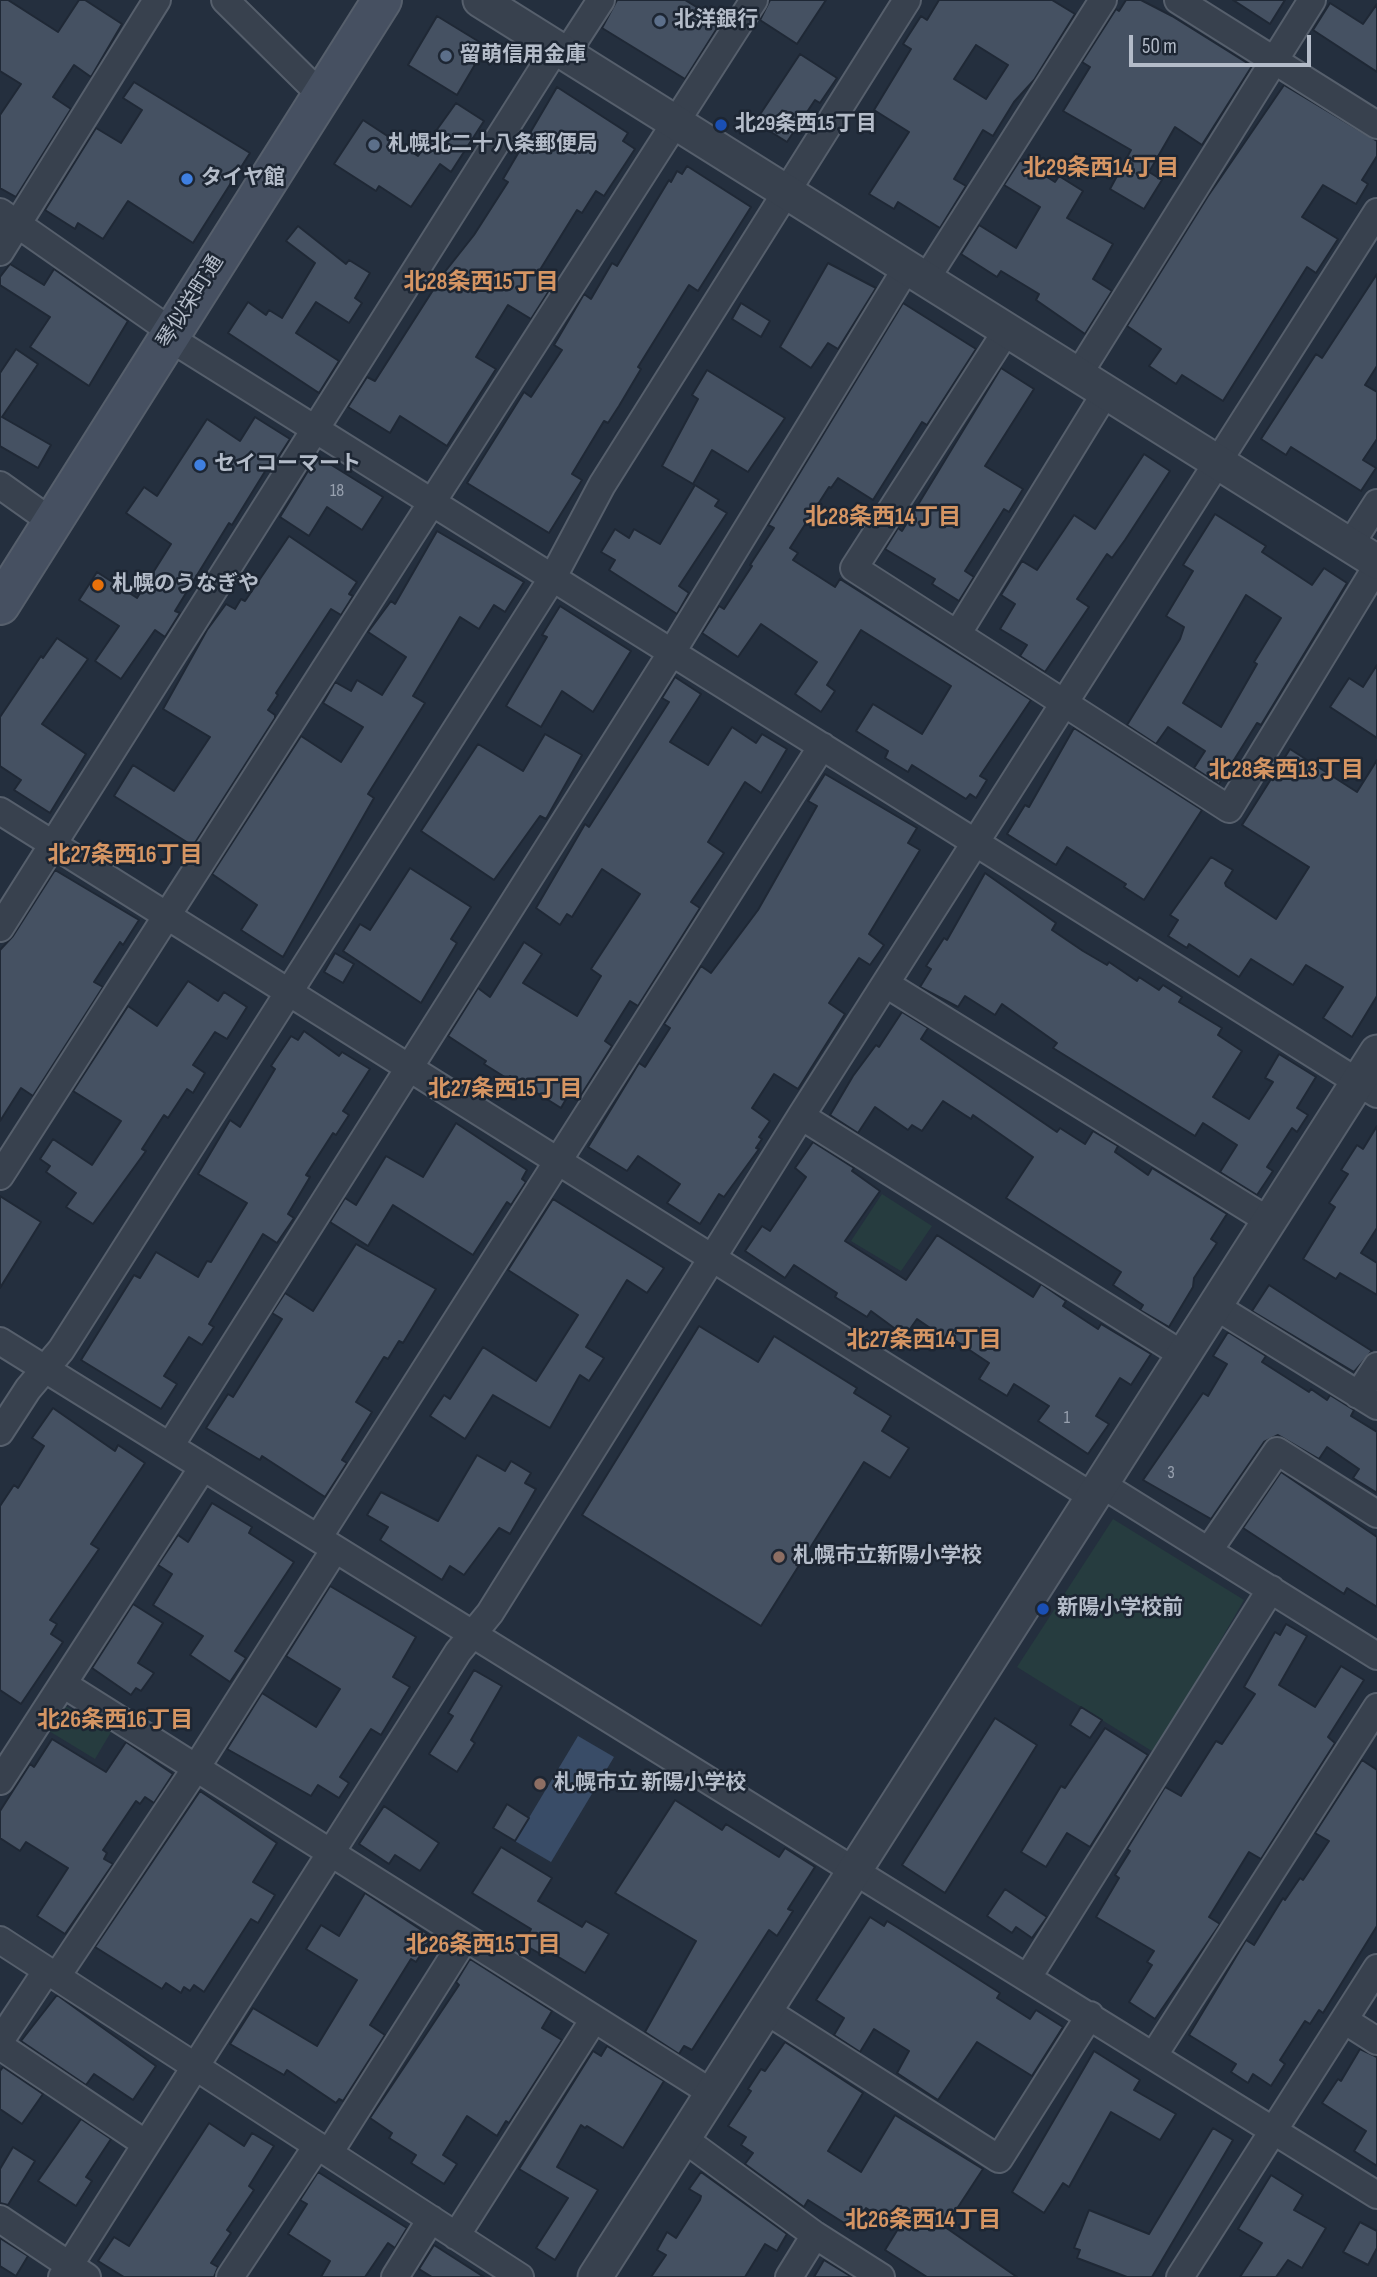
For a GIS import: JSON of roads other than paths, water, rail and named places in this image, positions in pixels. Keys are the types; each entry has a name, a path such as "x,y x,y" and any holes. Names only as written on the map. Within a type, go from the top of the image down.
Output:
{"main road":[{"name":"琴似栄町通","path":"0,605 382,0"}],"street":[{"path":"0,252 9,218 157,0"},
{"path":"225,0 321,96"},
{"path":"480,0 1368,557"},
{"path":"0,928 315,429 561,51 601,0"},
{"path":"0,1176 430,501 754,0"},
{"path":"0,1432 44,1369 61,1350 553,577 602,485 907,0"},
{"path":"170,1446 672,652 916,273 1102,0"},
{"path":"1178,0 1377,125"},
{"path":"1078,374 1312,0"},
{"path":"0,2219 73,2273 146,2144 331,1853 473,1634 490,1613 801,1116 1377,212"},
{"path":"9,218 170,335 315,429 1368,1088"},
{"path":"1007,330 854,568 1229,809 1368,557 1377,503"},
{"path":"958,633 1106,392"},
{"path":"0,485 52,522"},
{"path":"146,2144 0,2043 196,1768 327,1544 559,1161 822,746"},
{"path":"0,811 714,1257 1097,1490 1209,1550 1377,1656"},
{"path":"886,984 1269,1221"},
{"path":"595,2277 1269,1221 1368,1088 1377,1052"},
{"path":"801,1116 1183,1355"},
{"path":"1215,1306 1368,1401 1377,1366"},
{"path":"0,1341 1377,2195"},
{"path":"1209,1550 1277,1451 1377,1514"},
{"path":"0,1781 202,1466"},
{"path":"1028,1977 1271,1589"},
{"path":"63,1684 712,2093"},
{"path":"1154,2055 1377,1707"},
{"path":"230,2277 323,2150 465,1938"},
{"path":"0,1940 520,2277"},
{"path":"1180,2277 1377,1968"},
{"path":"765,2010 999,2160 1090,2015"},
{"path":"456,2236 594,2019"},
{"path":"1344,2020 1377,2041"},
{"path":"684,2139 815,2235 881,2277"},
{"path":"396,2277 431,2220"},
{"path":"789,2277 815,2235"}],"water":[{"path":"578,1736 614,1757 551,1862 515,1841"}],"place":[{"name":"北洋銀行","path":"660,21"},
{"name":"留萌信用金庫","path":"446,56"},
{"name":"北29条西15丁目","path":"721,125"},
{"name":"札幌北二十八条郵便局","path":"374,145"},
{"name":"タイヤ館","path":"187,179"},
{"name":"セイコーマート","path":"200,465"},
{"name":"札幌のうなぎや","path":"98,585"},
{"name":"札幌市立新陽小学校","path":"779,1557"},
{"name":"新陽小学校前","path":"1043,1609"},
{"name":"札幌市立 新陽小学校","path":"540,1784"}],"district":[{"name":"北29条西14丁目","path":"1101,169"},
{"name":"北28条西15丁目","path":"481,283"},
{"name":"北28条西14丁目","path":"883,518"},
{"name":"北28条西13丁目","path":"1286,771"},
{"name":"北27条西16丁目","path":"125,856"},
{"name":"北27条西15丁目","path":"505,1090"},
{"name":"北27条西14丁目","path":"924,1341"},
{"name":"北26条西16丁目","path":"115,1721"},
{"name":"北26条西15丁目","path":"483,1946"},
{"name":"北26条西14丁目","path":"923,2221"}]}
